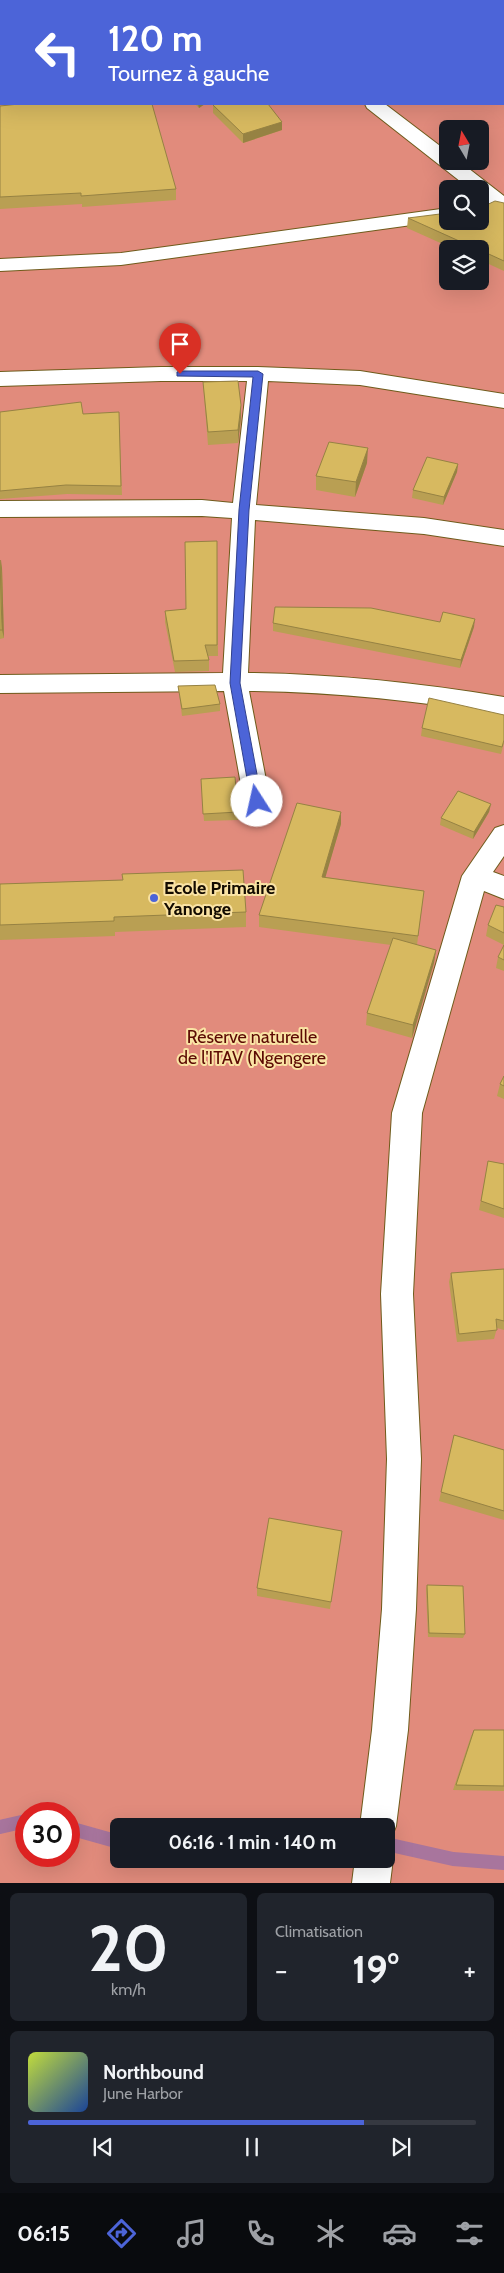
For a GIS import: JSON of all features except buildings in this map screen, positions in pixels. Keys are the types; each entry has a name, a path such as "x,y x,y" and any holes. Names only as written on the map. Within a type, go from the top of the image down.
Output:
{"street":[{"path":"375,105 504,206"},
{"path":"489,208 504,206"},
{"path":"0,265 121,259 311,235 439,215"},
{"path":"0,379 161,374 258,374 360,378 504,401"},
{"path":"257,801 235,683 244,510 258,374"},
{"path":"0,509 202,508 244,510 424,526 504,538"},
{"path":"0,684 235,683 355,686 467,698 504,706"},
{"path":"379,1818 390,1730 398,1609 404,1459 397,1294 407,1112 475,876 504,835"},
{"path":"475,876 504,888"}],"green space":[{"name":"Réserve naturelle de l'ITAV (Ngengere","path":"0,105 504,105 504,1883 0,1883"}],"waterway":[{"path":"0,1827 15,1824"},
{"path":"80,1831 110,1839"},
{"path":"395,1846 453,1859 504,1863"}],"place":[{"name":"Ecole Primaire Yanonge","path":"154,898"}],"route":[{"path":"180,374 258,374 244,510 235,683 257,801"}]}
